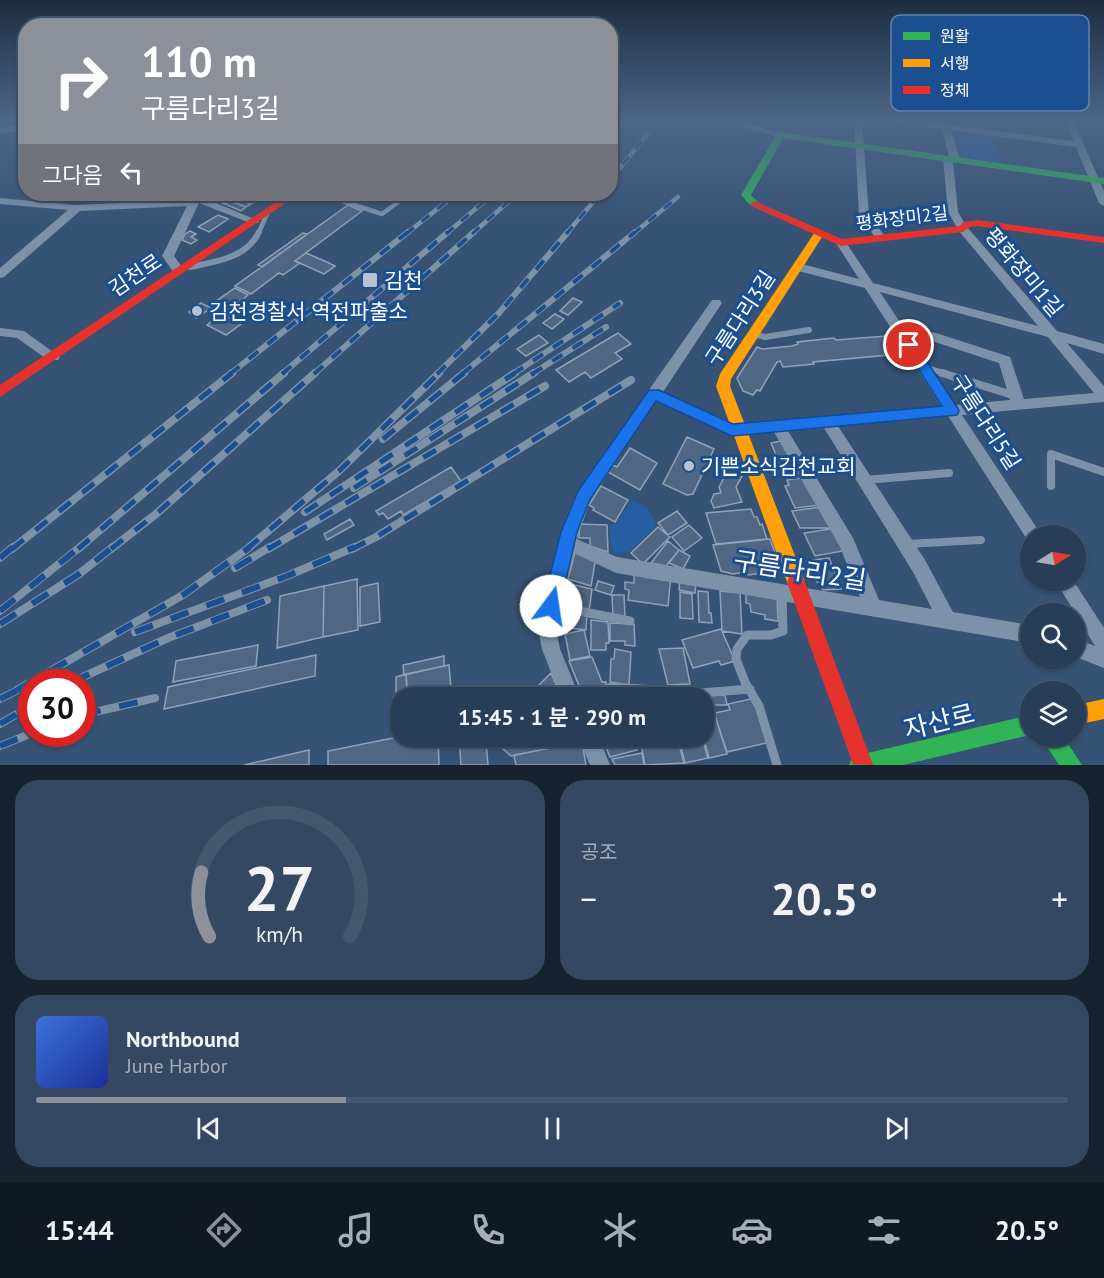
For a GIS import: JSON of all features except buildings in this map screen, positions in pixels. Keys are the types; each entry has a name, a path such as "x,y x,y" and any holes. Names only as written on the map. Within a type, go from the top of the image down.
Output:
{"street":[{"name":"평화장미2길","path":"768,156 746,195 756,205 841,243 963,229 967,224 977,223 1104,240"},
{"path":"860,156 864,215 881,238"},
{"path":"926,156 1101,182"},
{"name":"평화장미1길","path":"951,156 953,212 963,229 1104,396"},
{"path":"1086,156 1101,182 1104,202"},
{"path":"0,201 78,207 157,201"},
{"path":"180,270 168,256 195,201"},
{"path":"204,201 254,221"},
{"name":"김천로","path":"0,392 283,201"},
{"path":"0,274 78,207"},
{"name":"구름다리3길","path":"819,234 723,382 724,391 861,764"},
{"name":"구름다리5길","path":"841,243 1027,525"},
{"path":"798,267 1104,349"},
{"path":"567,687 548,638 546,625 567,542 584,496 716,303"},
{"path":"900,331 936,338 1005,360 1018,400"},
{"path":"0,332 20,334 53,357"},
{"path":"654,394 725,428 739,429 952,411 1018,400 1104,396"},
{"path":"828,422 906,544 948,621"},
{"path":"778,426 847,543 873,608"},
{"name":"구름다리2길","path":"567,542 616,565 1020,632"},
{"path":"1070,591 1104,644"},
{"path":"1086,652 1104,659"},
{"path":"1086,713 1104,709"},
{"name":"자산로","path":"861,764 1020,727"},
{"path":"593,747 600,765"},
{"path":"1058,747 1072,765"}],"lane":[{"path":"342,201 382,214 399,201"},
{"path":"180,270 228,259 254,242 268,211"},
{"path":"753,334 765,337 809,330"},
{"path":"923,366 1018,400"},
{"path":"1051,486 1051,454 1104,472"},
{"path":"865,480 949,473"},
{"path":"906,544 981,540"},
{"path":"777,765 759,706 738,665 737,649 747,635 771,635 783,631 782,593"},
{"path":"551,606 630,621"},
{"path":"714,692 750,689"}],"shaded area":[{"path":"998,156 1002,163 962,157"},
{"path":"631,500 648,509 656,526 629,552 617,554 611,549 609,524 616,524"}],"railway":[{"path":"618,170 630,156"},
{"path":"633,234 678,197"},
{"path":"406,234 447,201"},
{"path":"446,234 485,201"},
{"path":"472,234 509,201"},
{"path":"566,234 594,201"},
{"path":"230,374 408,232"},
{"path":"282,374 448,232"},
{"path":"314,374 474,232"},
{"path":"437,374 499,313 568,232"},
{"path":"462,374 635,232"},
{"path":"513,374 620,303"},
{"path":"532,374 606,327"},
{"path":"12,549 232,373"},
{"path":"78,549 284,373"},
{"path":"111,549 156,514 315,373"},
{"path":"247,549 339,471 439,373"},
{"path":"383,439 464,373"},
{"path":"305,512 515,373"},
{"path":"354,488 534,373"},
{"path":"352,549 376,537 631,380"},
{"path":"268,549 545,386"},
{"path":"0,558 13,547"},
{"path":"0,611 80,547"},
{"path":"0,624 79,574 113,547"},
{"path":"17,690 183,595 250,547"},
{"path":"235,568 270,547"},
{"path":"135,632 287,576 355,547"},
{"path":"96,671 168,638 267,600"},
{"path":"0,699 18,690"},
{"path":"96,712 155,698"},
{"path":"0,724 18,713"},
{"path":"0,746 18,739"}],"traffic: fast":[{"path":"755,204 746,195 768,156"},
{"path":"926,156 1104,181"},
{"path":"859,765 1020,727"},
{"path":"1058,747 1072,765"}],"traffic: slow":[{"path":"796,582 723,386 725,378 819,234"},
{"path":"1086,713 1104,709"}],"traffic: jam":[{"path":"0,392 284,201"},
{"path":"755,204 841,243 963,229 967,224 977,223 1104,240"},
{"path":"796,582 863,764"}],"place":[{"name":"김천","path":"370,280"},
{"name":"김천경찰서 역전파출소","path":"197,311"},
{"name":"기쁜소식김천교회","path":"689,466"}],"route":[{"path":"551,606 569,532 584,496 654,394 732,430 952,411 909,345"}]}
